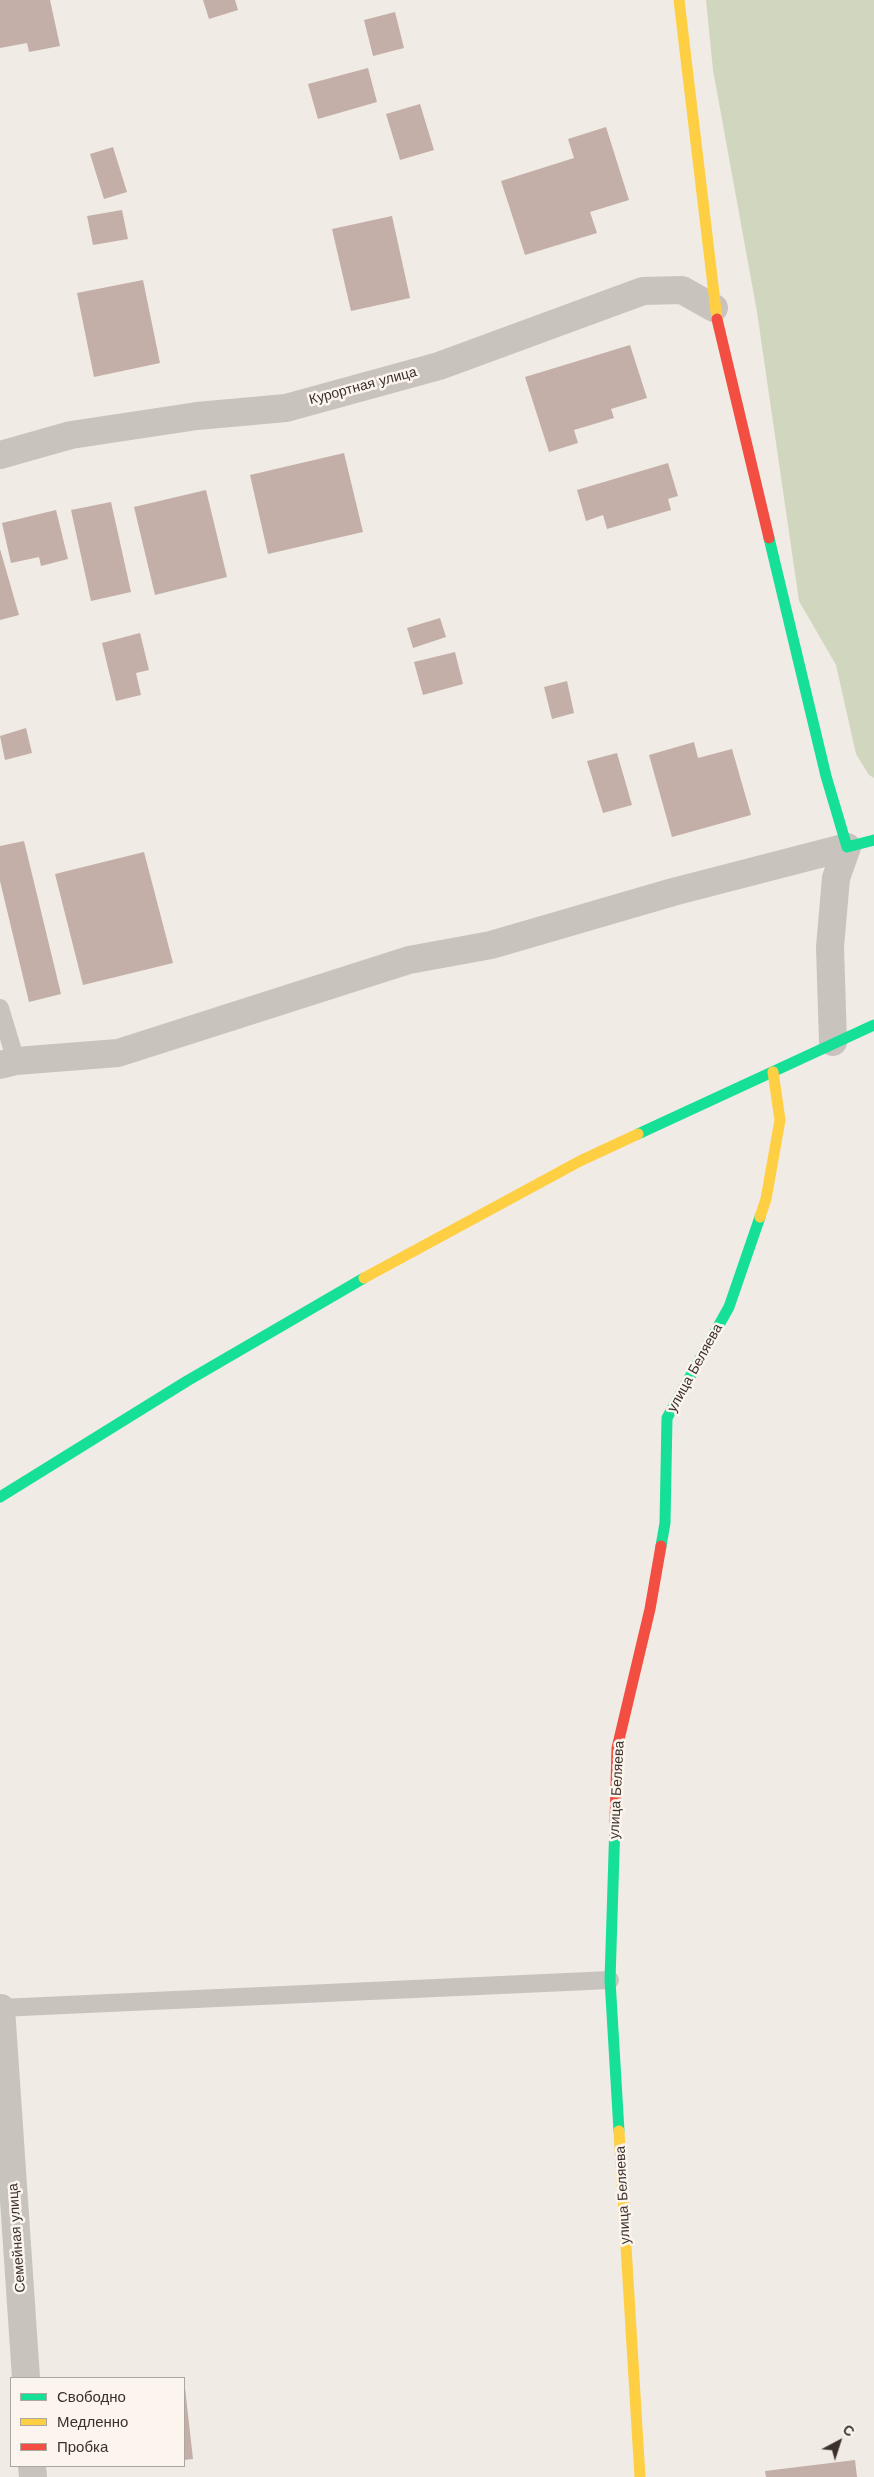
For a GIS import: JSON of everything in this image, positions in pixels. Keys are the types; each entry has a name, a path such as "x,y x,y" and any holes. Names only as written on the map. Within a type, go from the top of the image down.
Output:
{"street":[{"path":"679,0 714,308 826,776 847,847 836,878 830,947 833,1042"},
{"name":"Курортная улица","path":"0,455 80,433 197,416 286,408 439,366 644,291 682,290 714,308"},
{"path":"8,1063 118,1053 410,960 491,945 673,892 874,840"},
{"path":"0,1497 187,1381 362,1279 580,1161 773,1072 833,1042 874,1025"},
{"name":"улица Беляева","path":"640,2477 610,1980 617,1748 650,1609 665,1523 667,1418 729,1307 766,1199 780,1120 773,1072"},
{"name":"Семейная улица","path":"1,2008 26,2377"}],"lane":[{"path":"0,1008 8,1063"},
{"path":"1,2008 610,1980"}],"green space":[{"path":"706,0 874,0 874,778 869,775 856,754 836,665 799,601 757,312 713,70"}],"building":[{"path":"0,0 50,0 60,46 29,52 27,43 0,48"},
{"path":"203,0 235,0 238,10 209,19"},
{"path":"395,12 404,48 373,56 364,20"},
{"path":"368,68 377,102 318,119 308,84"},
{"path":"420,104 434,150 400,160 386,114"},
{"path":"606,127 629,200 590,212 597,233 525,255 501,181 574,158 568,139"},
{"path":"113,147 127,192 104,199 90,154"},
{"path":"122,210 128,239 93,245 87,216"},
{"path":"392,216 410,298 351,311 332,229"},
{"path":"143,280 160,363 94,377 77,293"},
{"path":"630,345 647,398 611,409 614,418 574,430 578,443 549,452 525,377"},
{"path":"344,453 363,532 268,554 250,475"},
{"path":"668,463 678,496 668,499 671,510 607,529 603,515 586,521 577,490"},
{"path":"206,490 227,577 155,595 134,507"},
{"path":"111,502 131,592 91,601 71,510"},
{"path":"56,510 68,559 41,566 39,557 11,563 2,523"},
{"path":"0,549 19,615 0,620"},
{"path":"440,618 446,637 413,648 407,628"},
{"path":"140,633 149,670 136,673 141,695 116,701 102,643"},
{"path":"455,652 463,684 423,695 414,662"},
{"path":"567,681 574,713 552,719 544,687"},
{"path":"26,728 32,753 5,760 0,736"},
{"path":"694,742 698,758 732,749 751,815 672,837 649,755"},
{"path":"617,753 632,805 603,813 587,761"},
{"path":"24,841 61,994 29,1002 0,881 0,846"},
{"path":"144,852 173,963 83,985 55,874"},
{"path":"185,2388 193,2459 185,2460"},
{"path":"855,2460 857,2477 766,2477 765,2471"}],"traffic: fast":[{"path":"769,538 826,776 847,847 874,840"},
{"path":"638,1134 874,1025"},
{"path":"661,1546 665,1523 667,1418 729,1307 760,1217"},
{"path":"0,1497 187,1381 364,1278"},
{"path":"615,1822 610,1980 619,2131"}],"traffic: slow":[{"path":"679,0 717,319"},
{"path":"760,1217 766,1199 780,1120 773,1072"},
{"path":"364,1278 580,1161 638,1134"},
{"path":"619,2131 640,2477"}],"traffic: jam":[{"path":"717,319 769,538"},
{"path":"615,1822 617,1748 650,1609 661,1546"}]}
